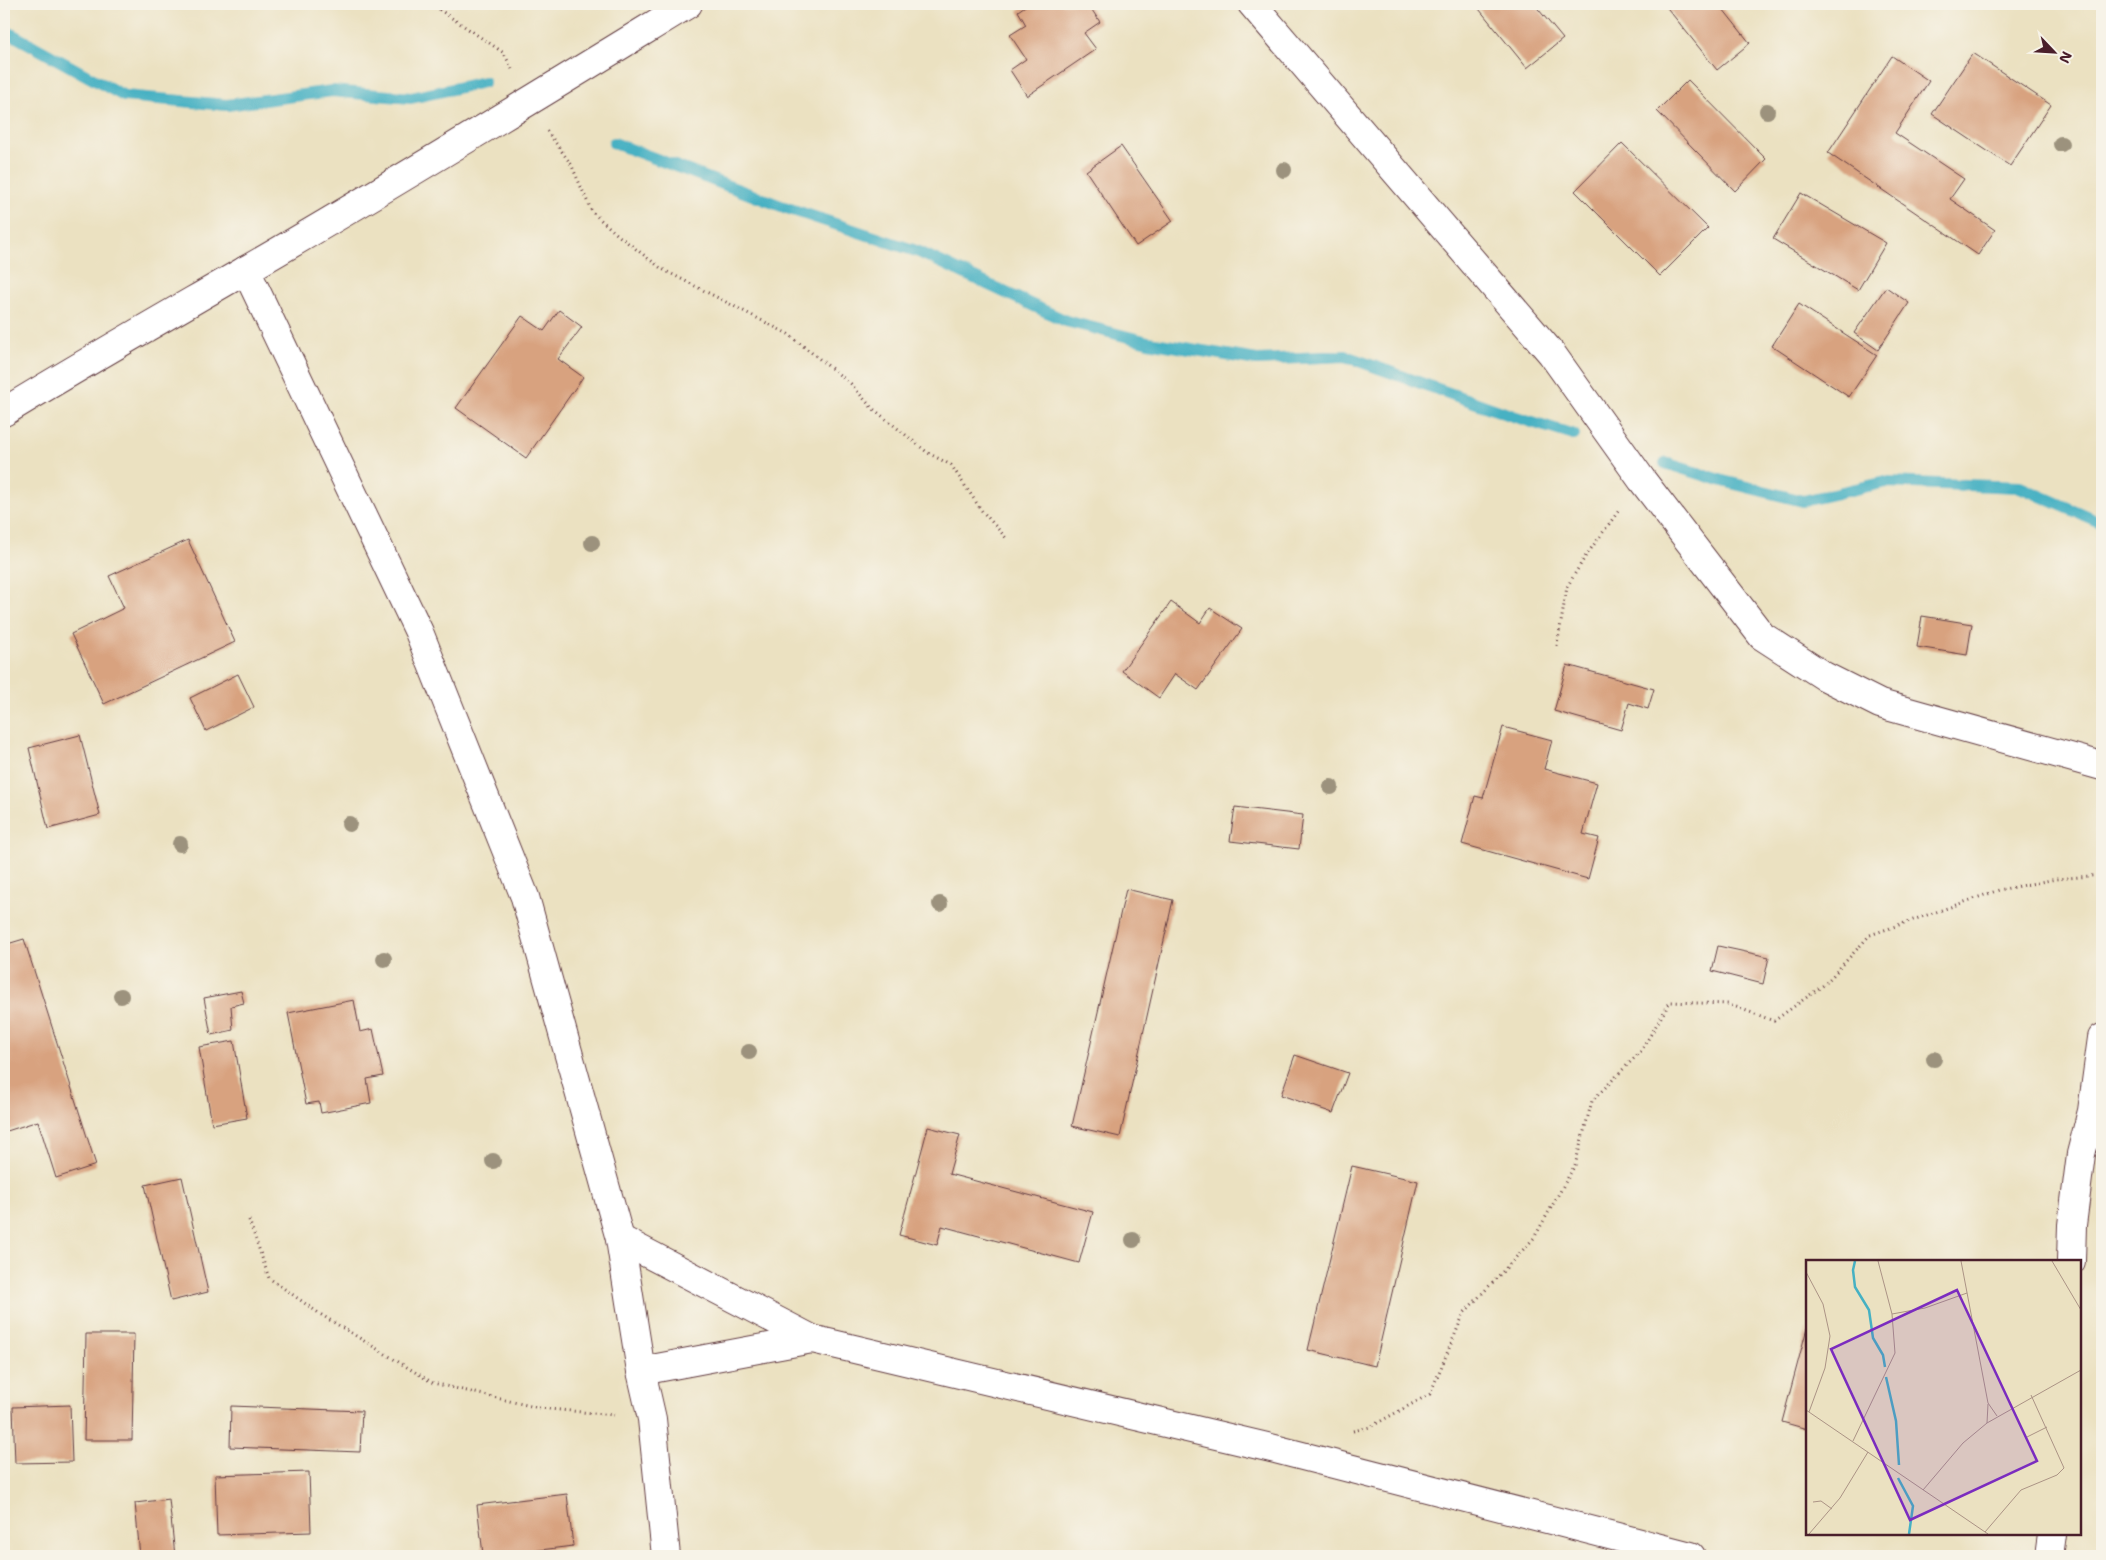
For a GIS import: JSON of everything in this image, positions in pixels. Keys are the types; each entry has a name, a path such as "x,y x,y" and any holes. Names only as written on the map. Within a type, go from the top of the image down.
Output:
{"street":[{"path":"4,412 116,344 246,270 527,103 688,4"},
{"path":"1252,4 1552,354 1642,480 1762,636 1824,676 1880,704 2102,766"},
{"path":"246,270 419,632 524,897 620,1239 641,1370 652,1419 666,1556"},
{"path":"2071,1260 2072,1225 2081,1154 2092,1111 2102,1038"},
{"path":"620,1239 812,1340 1275,1450 1691,1556"},
{"path":"641,1370 812,1340"},
{"path":"2049,1556 2052,1535"}],"path":[{"path":"430,4 504,53 527,103 570,164 592,212 662,270 747,312 795,340 851,384 871,407 928,453 951,465 982,511 1008,540"},
{"path":"1557,646 1567,587 1585,557 1642,480"},
{"path":"1351,1431 1370,1427 1430,1394 1464,1313 1534,1238 1575,1165 1592,1101 1641,1051 1670,1002 1728,1004 1774,1021 1825,984 1870,935 1999,890 2056,879 2102,875"},
{"path":"250,1220 268,1278 320,1314 433,1383 539,1408 652,1419"}],"building":[{"path":"1028,4 1088,4 1100,22 1084,33 1096,49 1027,96 1010,70 1026,59 1010,35 1026,25 1018,11"},
{"path":"1475,4 1534,4 1563,39 1527,68"},
{"path":"1664,4 1719,4 1750,43 1717,70"},
{"path":"1973,53 2051,105 2010,166 1932,114"},
{"path":"1892,56 1929,81 1895,133 1964,179 1950,199 1995,230 1978,255 1828,153"},
{"path":"1688,80 1766,159 1735,191 1657,111"},
{"path":"1622,143 1708,228 1660,276 1575,191"},
{"path":"1121,146 1173,221 1136,246 1086,171"},
{"path":"1801,193 1886,243 1858,290 1773,239"},
{"path":"1886,287 1909,303 1878,350 1854,333"},
{"path":"1799,304 1877,355 1849,397 1772,346"},
{"path":"559,310 582,327 558,359 583,377 526,458 456,408 522,316 544,331"},
{"path":"188,540 235,642 104,704 71,634 124,608 109,576"},
{"path":"1171,602 1200,623 1210,608 1242,629 1198,690 1175,674 1159,698 1122,671"},
{"path":"1922,616 1972,624 1967,655 1917,647"},
{"path":"1567,665 1654,689 1648,709 1629,703 1621,730 1554,711"},
{"path":"238,674 254,707 206,731 190,698"},
{"path":"1503,727 1552,740 1544,769 1597,783 1583,834 1599,838 1588,879 1462,844 1475,796 1483,798"},
{"path":"80,735 100,815 48,829 29,748"},
{"path":"1235,807 1303,815 1299,849 1230,841"},
{"path":"1126,889 1173,900 1120,1137 1072,1126"},
{"path":"24,939 96,1165 56,1178 38,1121 4,1132 4,945"},
{"path":"1718,946 1769,957 1763,984 1712,971"},
{"path":"241,991 244,1003 231,1006 233,1030 211,1035 204,998"},
{"path":"354,1000 360,1032 373,1029 383,1076 367,1079 371,1103 321,1113 319,1102 306,1104 288,1013"},
{"path":"234,1041 247,1118 212,1124 199,1047"},
{"path":"1295,1055 1348,1073 1333,1113 1281,1095"},
{"path":"928,1127 960,1135 949,1174 1093,1212 1079,1263 942,1226 937,1245 899,1235"},
{"path":"1352,1166 1418,1181 1375,1366 1308,1350"},
{"path":"182,1177 208,1292 171,1301 145,1185"},
{"path":"1806,1332 1806,1429 1782,1422"},
{"path":"86,1334 134,1334 132,1440 84,1440"},
{"path":"70,1405 72,1462 15,1463 13,1407"},
{"path":"231,1406 362,1411 360,1452 230,1447"},
{"path":"309,1472 311,1532 217,1535 215,1475"},
{"path":"567,1494 573,1546 532,1551 533,1556 503,1556 502,1552 483,1554 477,1505"},
{"path":"169,1499 175,1556 140,1556 135,1503"}],"waterway":[{"path":"4,30 124,96 227,105 332,91 411,98 484,82"},
{"path":"614,143 784,207 919,252 1066,321 1148,342 1257,360 1345,356 1513,416 1574,435"},
{"path":"1665,463 1723,481 1803,501 1886,482 2020,487 2102,523"}]}
